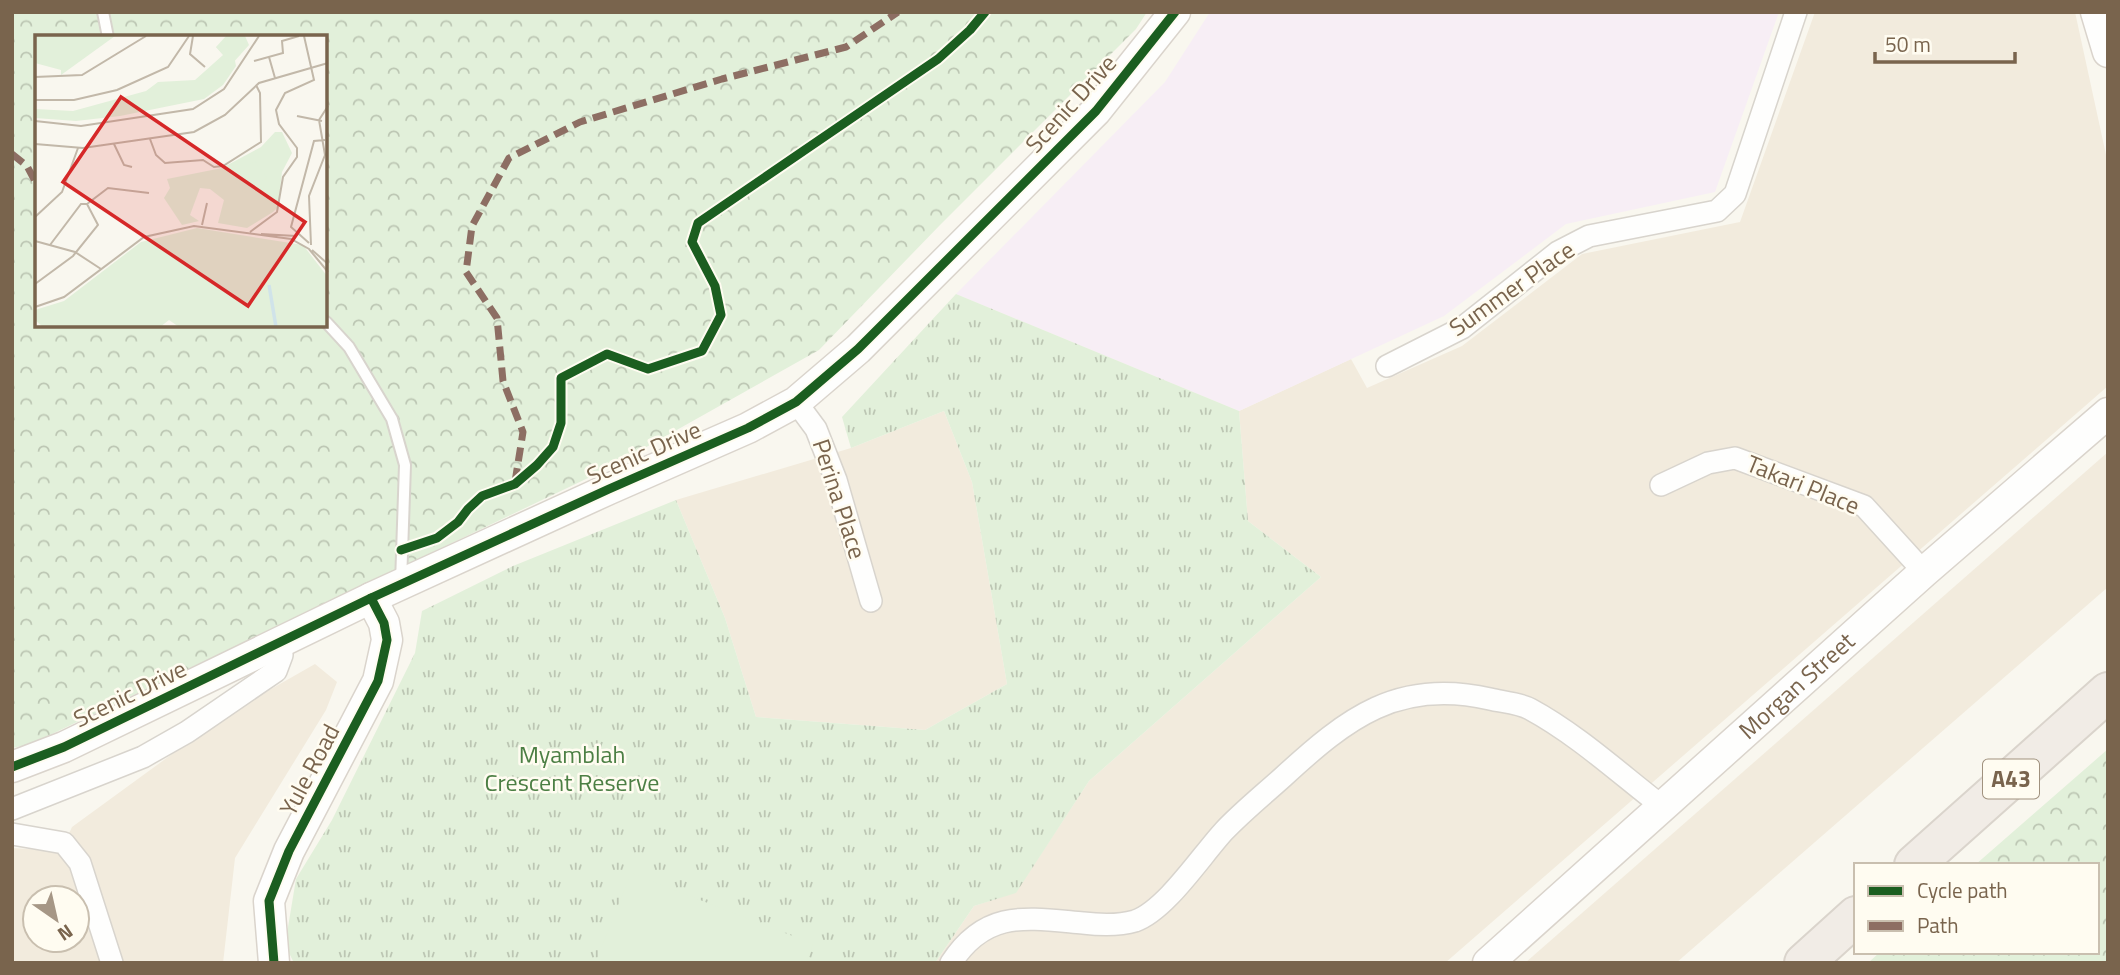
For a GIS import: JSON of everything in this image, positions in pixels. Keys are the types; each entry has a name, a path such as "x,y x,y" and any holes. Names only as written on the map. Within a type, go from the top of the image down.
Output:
{"highway":[{"name":"A43","path":"1916,863 2108,692"},
{"path":"1804,963 1854,918"}],"main road":[{"name":"Scenic Drive","path":"12,767 64,747 372,598 748,428 796,401 858,349 1096,111 1175,12"},
{"path":"2096,12 2108,52"},
{"name":"Morgan Street","path":"1488,963 1924,572 2108,413"},
{"name":"Yule Road","path":"274,963 269,901 289,851 378,681 387,640 384,623 372,598"}],"street":[{"name":"Summer Place","path":"1387,366 1462,328 1558,252 1589,236 1717,211 1735,194 1796,12"},
{"name":"Perina Place","path":"796,401 816,429 836,480 871,601"},
{"name":"Takari Place","path":"1661,485 1708,463 1734,458 1864,506 1924,572"},
{"path":"12,809 143,757 187,732 276,671 282,655 281,642"},
{"path":"951,963 963,945 987,928 1010,919 1108,926 1136,920 1161,905 1230,825 1323,740 1373,708 1417,694 1460,692 1528,708 1559,728 1663,807"},
{"path":"12,834 64,843 79,863 112,963"}],"lane":[{"path":"103,12 108,35"},
{"path":"327,323 349,346 392,419 405,465 401,585"}],"shaded area":[{"path":"1210,12 1779,12 1715,192 1566,224 1444,316 1239,411 956,294 1165,82"},
{"path":"1815,12 2075,12 2108,164 2108,386 1445,963 935,963 974,906 1016,892 1089,781 1321,577 1248,521 1239,411 1351,359 1367,388 1462,346 1582,254 1740,222"},
{"path":"944,411 972,482 1007,684 925,730 756,717 725,618 676,500 851,448"},
{"path":"2108,452 2108,587 1676,963 1525,963"},
{"path":"315,664 337,682 326,710 235,858 223,963 12,963 12,848 61,851 72,827 227,714"}],"green space":[{"path":"12,12 1147,12 1136,29 819,350 609,468 31,744 12,748"},
{"name":"Myamblah Crescent Reserve","path":"956,294 1239,411 1248,521 1321,577 1089,781 1016,893 974,906 935,963 294,963 285,945 296,879 332,820 415,653 422,611 513,566 676,500 725,618 756,717 925,730 1007,684 972,482 944,411 851,448 842,417"},
{"path":"2108,749 2108,963 1868,963 1878,954 2099,954 2099,863 1977,863"},
{"path":"631,873 813,944 806,963 593,963 597,959"}],"marked path":[{"path":"515,482 523,432 503,381 497,318 466,272 472,226 509,158 580,122 722,79 846,47 898,12"},
{"path":"12,154 27,166 35,181"}],"cycle path":[{"path":"401,550 437,538 458,522 482,496 515,484 537,465 553,447 561,423 561,378 607,354 648,369 702,351 721,315 715,286 692,242 698,223 938,59 970,30 985,12"},
{"path":"12,767 64,747 371,598 748,428 796,402 858,349 1096,111 1175,12"},
{"path":"274,963 269,901 289,851 378,681 387,640 384,623 371,598"}]}
